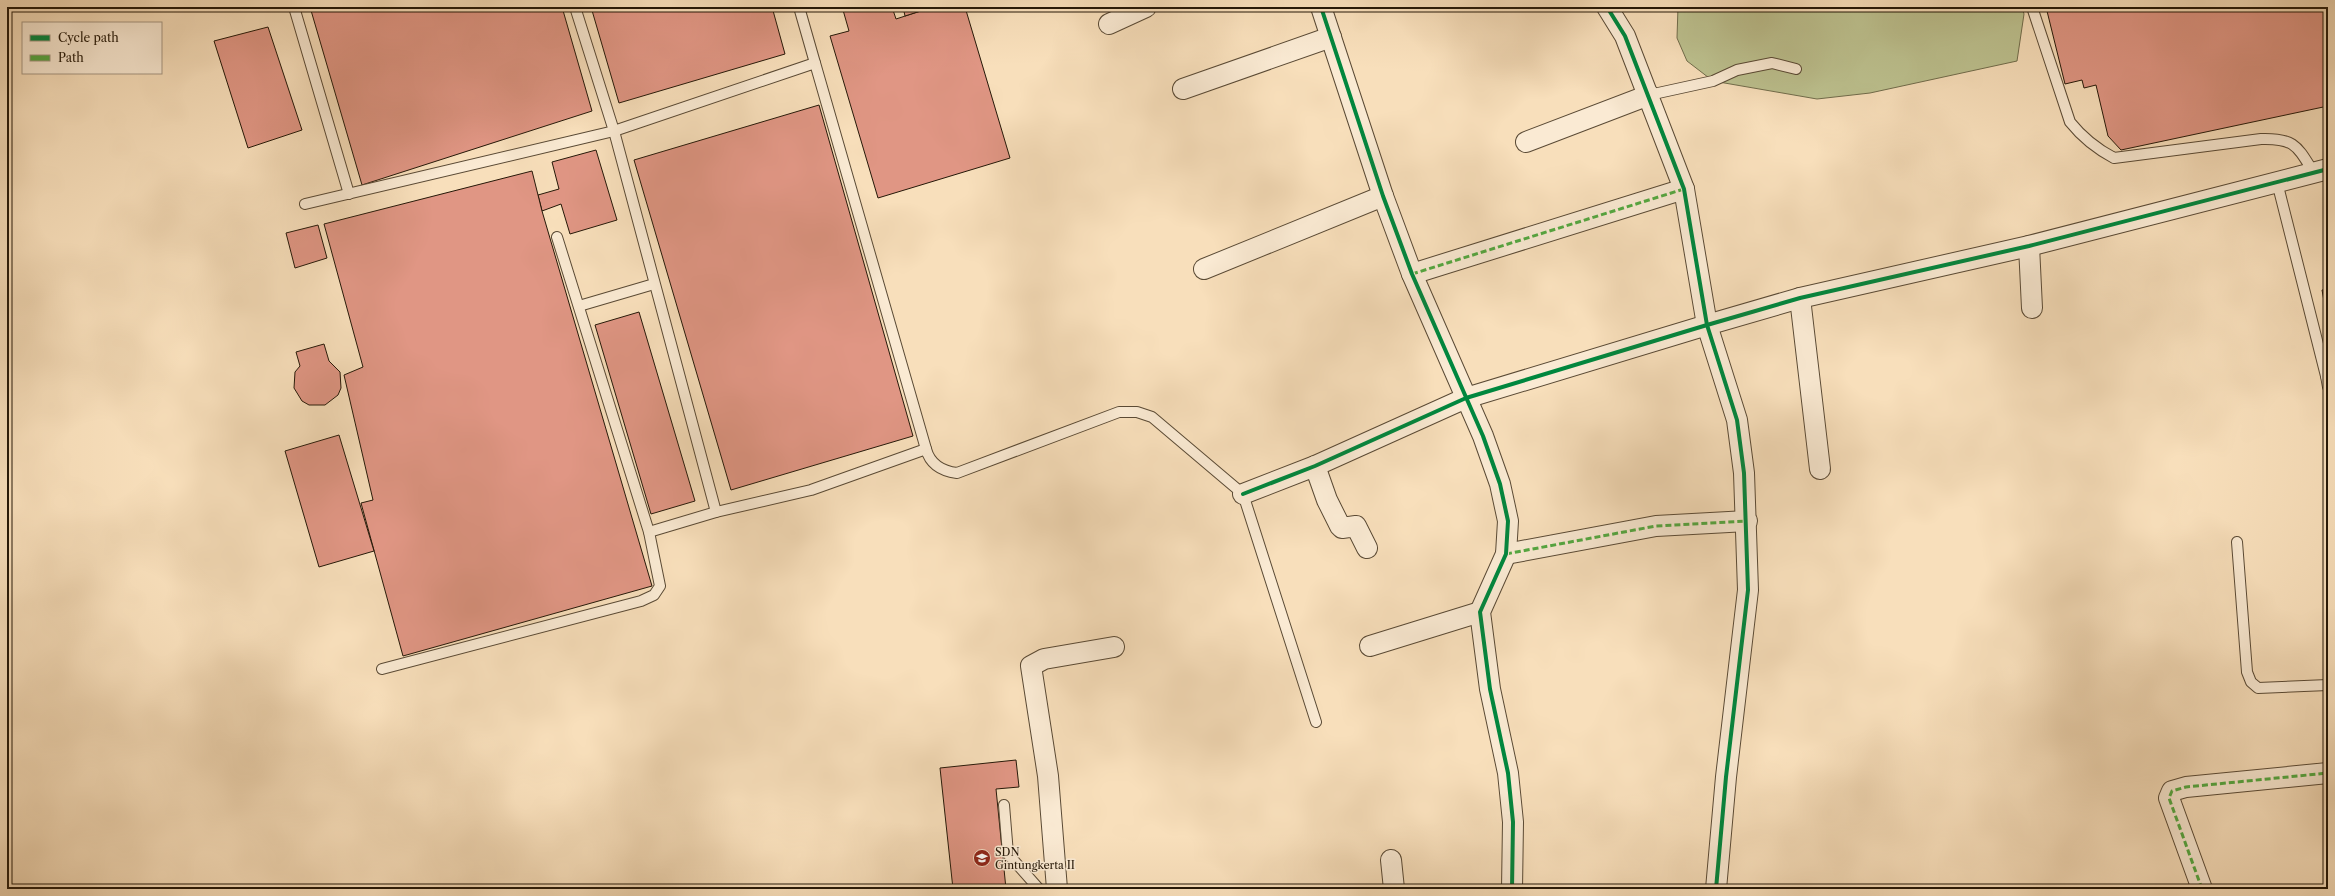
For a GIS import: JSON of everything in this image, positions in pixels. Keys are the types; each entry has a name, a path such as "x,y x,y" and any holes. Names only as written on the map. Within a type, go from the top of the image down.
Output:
{"street":[{"path":"1109,24 1146,7"},
{"path":"1321,7 1383,196 1412,274 1466,398 1500,484 1508,520 1506,554 1480,612 1490,689 1508,773 1513,822 1512,889"},
{"path":"1608,7 1625,36 1684,189 1707,325 1737,420 1747,521 1748,590 1726,777 1716,889"},
{"path":"1182,89 1331,37"},
{"path":"1526,142 1649,96"},
{"path":"1243,494 1315,466 1466,398 1707,325 1800,298 2029,246 2321,171"},
{"path":"1412,274 1684,189"},
{"path":"1204,269 1383,196"},
{"path":"2029,246 2032,308"},
{"path":"1800,298 1820,469"},
{"path":"1315,466 1327,500 1340,526 1342,528 1356,526 1367,548"},
{"path":"1506,554 1656,526 1747,521"},
{"path":"1370,646 1480,612"},
{"path":"1058,889 1048,776 1031,666 1044,659 1114,647"},
{"path":"2202,889 2169,798 2172,791 2186,787 2328,772"},
{"path":"1391,860 1394,889"}],"lane":[{"path":"294,7 349,194"},
{"path":"575,7 614,131 716,512"},
{"path":"799,7 929,459 946,472 957,473 1119,412 1137,412 1152,417 1243,494 1316,722"},
{"path":"2032,7 2070,122 2080,134 2103,152 2114,158 2261,139 2281,139 2297,147 2321,171"},
{"path":"305,204 614,131 815,63"},
{"path":"1649,96 1713,81 1737,70 1772,63 1796,69"},
{"path":"2277,182 2327,376 2328,387"},
{"path":"382,669 641,601 654,595 660,586 649,532 557,237"},
{"path":"579,306 654,284"},
{"path":"649,532 716,512 811,490 926,449"},
{"path":"2237,542 2247,672 2251,682 2258,688 2328,685"},
{"path":"1004,805 1008,854 1039,889"}],"green space":[{"path":"1678,7 2022,7 2024,14 2017,61 1870,93 1817,99 1713,81 1687,61 1677,38"}],"building":[{"path":"310,7 562,7 592,111 362,185"},
{"path":"591,7 772,7 785,54 619,103"},
{"path":"853,7 892,7 896,19 933,7 965,7 1010,158 878,198 830,36 849,31 843,10"},
{"path":"892,7 903,7 893,10"},
{"path":"903,7 933,7 905,16"},
{"path":"2046,7 2328,7 2328,106 2121,150 2108,136 2096,85 2084,88 2082,80 2065,84"},
{"path":"268,27 302,130 248,148 214,41"},
{"path":"819,105 913,436 731,490 634,160"},
{"path":"596,150 617,220 570,234 561,204 542,211 538,195 559,189 552,162"},
{"path":"532,171 542,211 652,586 403,656 361,503 373,500 344,375 363,367 324,224"},
{"path":"2328,208 2328,230 2324,209"},
{"path":"318,225 327,258 295,268 286,233"},
{"path":"2328,289 2328,323 2322,290"},
{"path":"639,312 695,501 651,514 595,325"},
{"path":"324,344 329,361 340,372 341,388 338,395 325,405 309,405 302,401 294,388 295,372 300,366 296,352"},
{"path":"339,435 374,551 319,567 285,451"},
{"name":"SDN Gintungkerta II","path":"1016,760 1019,787 996,789 1006,889 953,889 940,768"}],"marked path":[{"path":"1412,274 1684,189"},
{"path":"1506,554 1656,526 1747,521"},
{"path":"2202,889 2169,798 2172,791 2186,787 2328,773"}],"cycle path":[{"path":"1321,7 1383,196 1412,274 1483,436 1500,484 1508,521 1506,554 1480,612 1490,689 1508,773 1513,822 1512,889"},
{"path":"1607,7 1625,36 1684,189 1707,325 1737,420 1744,473 1748,590 1726,777 1716,889"},
{"path":"1243,494 1315,466 1466,398 1707,325 1800,298 2029,246 2328,169"}],"place":[{"name":"SDN Gintungkerta II","path":"982,858"}]}
